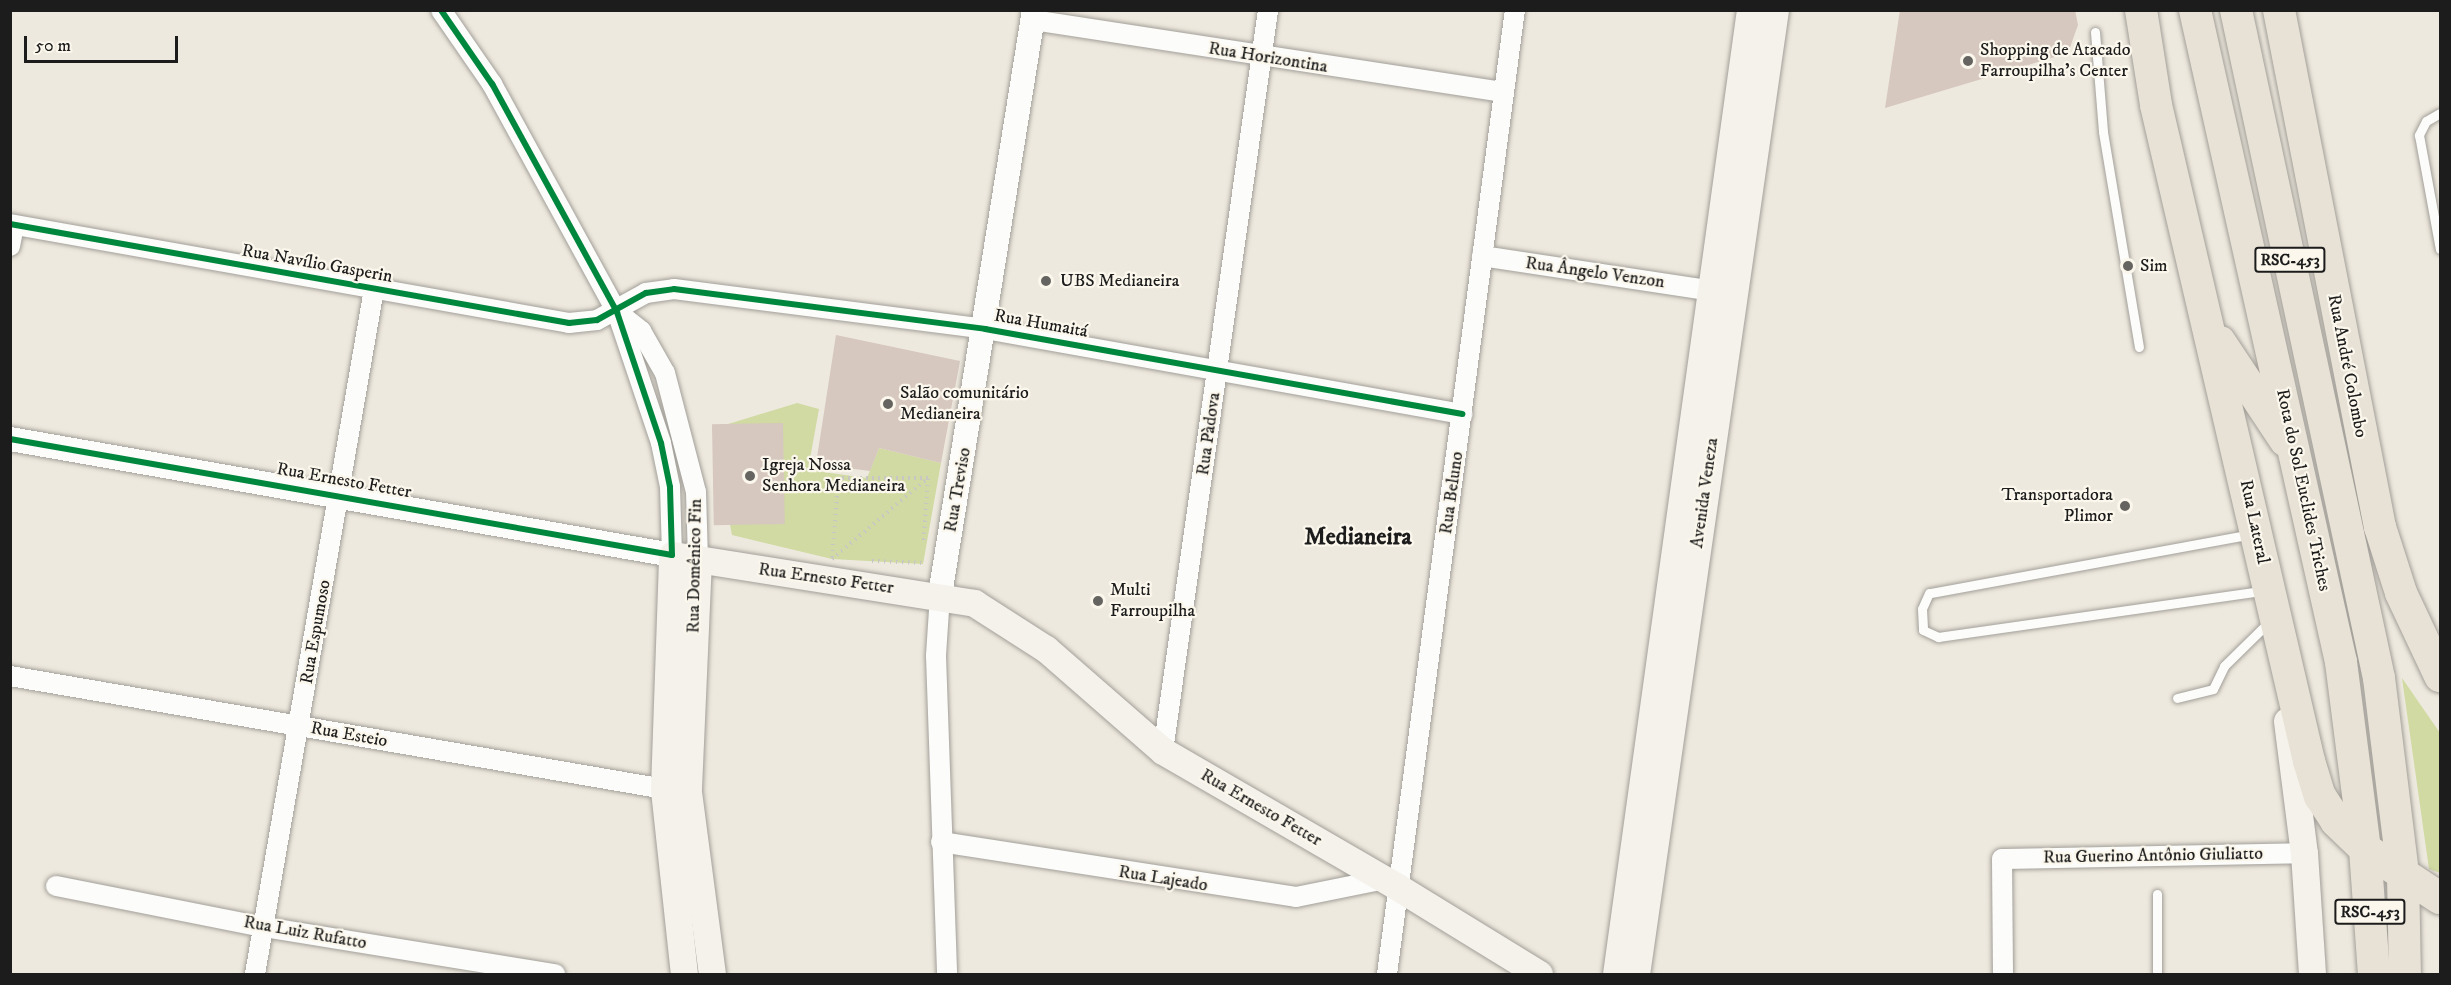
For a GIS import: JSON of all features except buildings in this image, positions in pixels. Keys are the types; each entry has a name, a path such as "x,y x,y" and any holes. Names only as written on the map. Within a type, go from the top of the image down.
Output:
{"highway":[{"name":"Rua Lateral","path":"2141,10 2150,77 2258,533 2271,603"},
{"name":"Rota do Sol Euclides Triches","path":"2195,10 2341,662 2365,849 2374,975"},
{"name":"Rota do Sol Euclides Triches","path":"2236,10 2379,678 2403,874 2404,975"},
{"path":"2249,10 2316,207"},
{"name":"Rua André Colombo","path":"2278,10 2380,527 2401,593 2440,676"},
{"path":"2209,326 2296,456"},
{"path":"2271,603 2308,761 2320,795 2336,821 2365,849 2440,898"}],"main road":[{"name":"Avenida Veneza","path":"1750,10 1756,51"},
{"name":"Avenida Veneza","path":"1635,975 1756,51 1774,10"},
{"name":"Avenida Veneza","path":"1616,975 1708,290 1739,171"},
{"name":"Rua Ernesto Fetter","path":"685,557 940,595 974,603 1007,621 1046,649 1163,751 1390,882 1539,975"},
{"name":"Rua Domênico Fin","path":"684,975 676,791 685,557"},
{"name":"Rua Lateral","path":"2271,603 2304,853 2312,975"},
{"name":"Rua Domênico Fin","path":"676,791 712,975"}],"street":[{"path":"441,10 492,84 617,312"},
{"name":"Rua Pàdova","path":"1163,751 1219,369 1268,10"},
{"name":"Rua Beluno","path":"1388,975 1390,882 1463,414 1515,10"},
{"name":"Rua Horizontina","path":"1033,15 1262,57 1504,92"},
{"name":"Rua Treviso","path":"947,975 936,656 940,595 985,329 1033,15"},
{"path":"10,246 12,224"},
{"name":"Rua Navílio Gasperin","path":"12,224 569,323 583,323 617,312"},
{"name":"Rua Ângelo Venzon","path":"1482,256 1708,290"},
{"name":"Rua Humaitá","path":"617,312 646,293 674,289 985,329 1463,414"},
{"name":"Rua Espumoso","path":"255,975 374,290"},
{"name":"Rua Domênico Fin","path":"617,312 661,443 685,557"},
{"name":"Rua Domênico Fin","path":"617,312 641,331 665,373 696,492 685,557"},
{"name":"Rua Ernesto Fetter","path":"10,438 685,557"},
{"name":"Rua Esteio","path":"10,676 676,791"},
{"name":"Rua Lajeado","path":"941,842 1277,896 1325,894 1390,882"},
{"name":"Rua Guerino Antônio Giuliatto","path":"2003,975 2002,859 2304,853"},
{"name":"Rua Luiz Rufatto","path":"56,886 264,927 555,975"}],"lane":[{"path":"2095,32 2103,132 2139,347"},
{"path":"2440,113 2426,120 2420,135 2440,249"},
{"path":"2258,533 1929,593 1922,609 1923,630 1938,637 2271,603"},
{"path":"2177,698 2213,688 2223,666 2271,603"},
{"path":"2157,894 2157,975"}],"path":[{"path":"832,559 838,478 928,478"},
{"path":"924,543 928,478"},
{"path":"832,559 928,478"},
{"path":"866,561 923,564 924,553"},
{"path":"832,559 843,560"}],"green space":[{"path":"797,403 819,409 808,470 867,478 879,448 941,463 923,564 832,559 732,535 712,429"},
{"path":"2402,678 2440,733 2440,873 2429,869"}],"cycle path":[{"path":"10,439 672,555 670,487 661,443 617,312 492,84 441,10"},
{"path":"10,224 569,323 597,320 646,293 674,289 985,329 1463,414"}],"place":[{"name":"Shopping de Atacado Farroupilha's Center","path":"1968,61"},
{"name":"Sim","path":"2128,266"},
{"name":"UBS Medianeira","path":"1046,281"},
{"name":"Salão comunitário Medianeira","path":"888,404"},
{"name":"Igreja Nossa Senhora Medianeira","path":"750,476"},
{"name":"Transportadora Plimor","path":"2125,506"},
{"name":"Multi Farroupilha","path":"1098,601"}],"district":[{"name":"Medianeira","path":"1358,538"}]}
